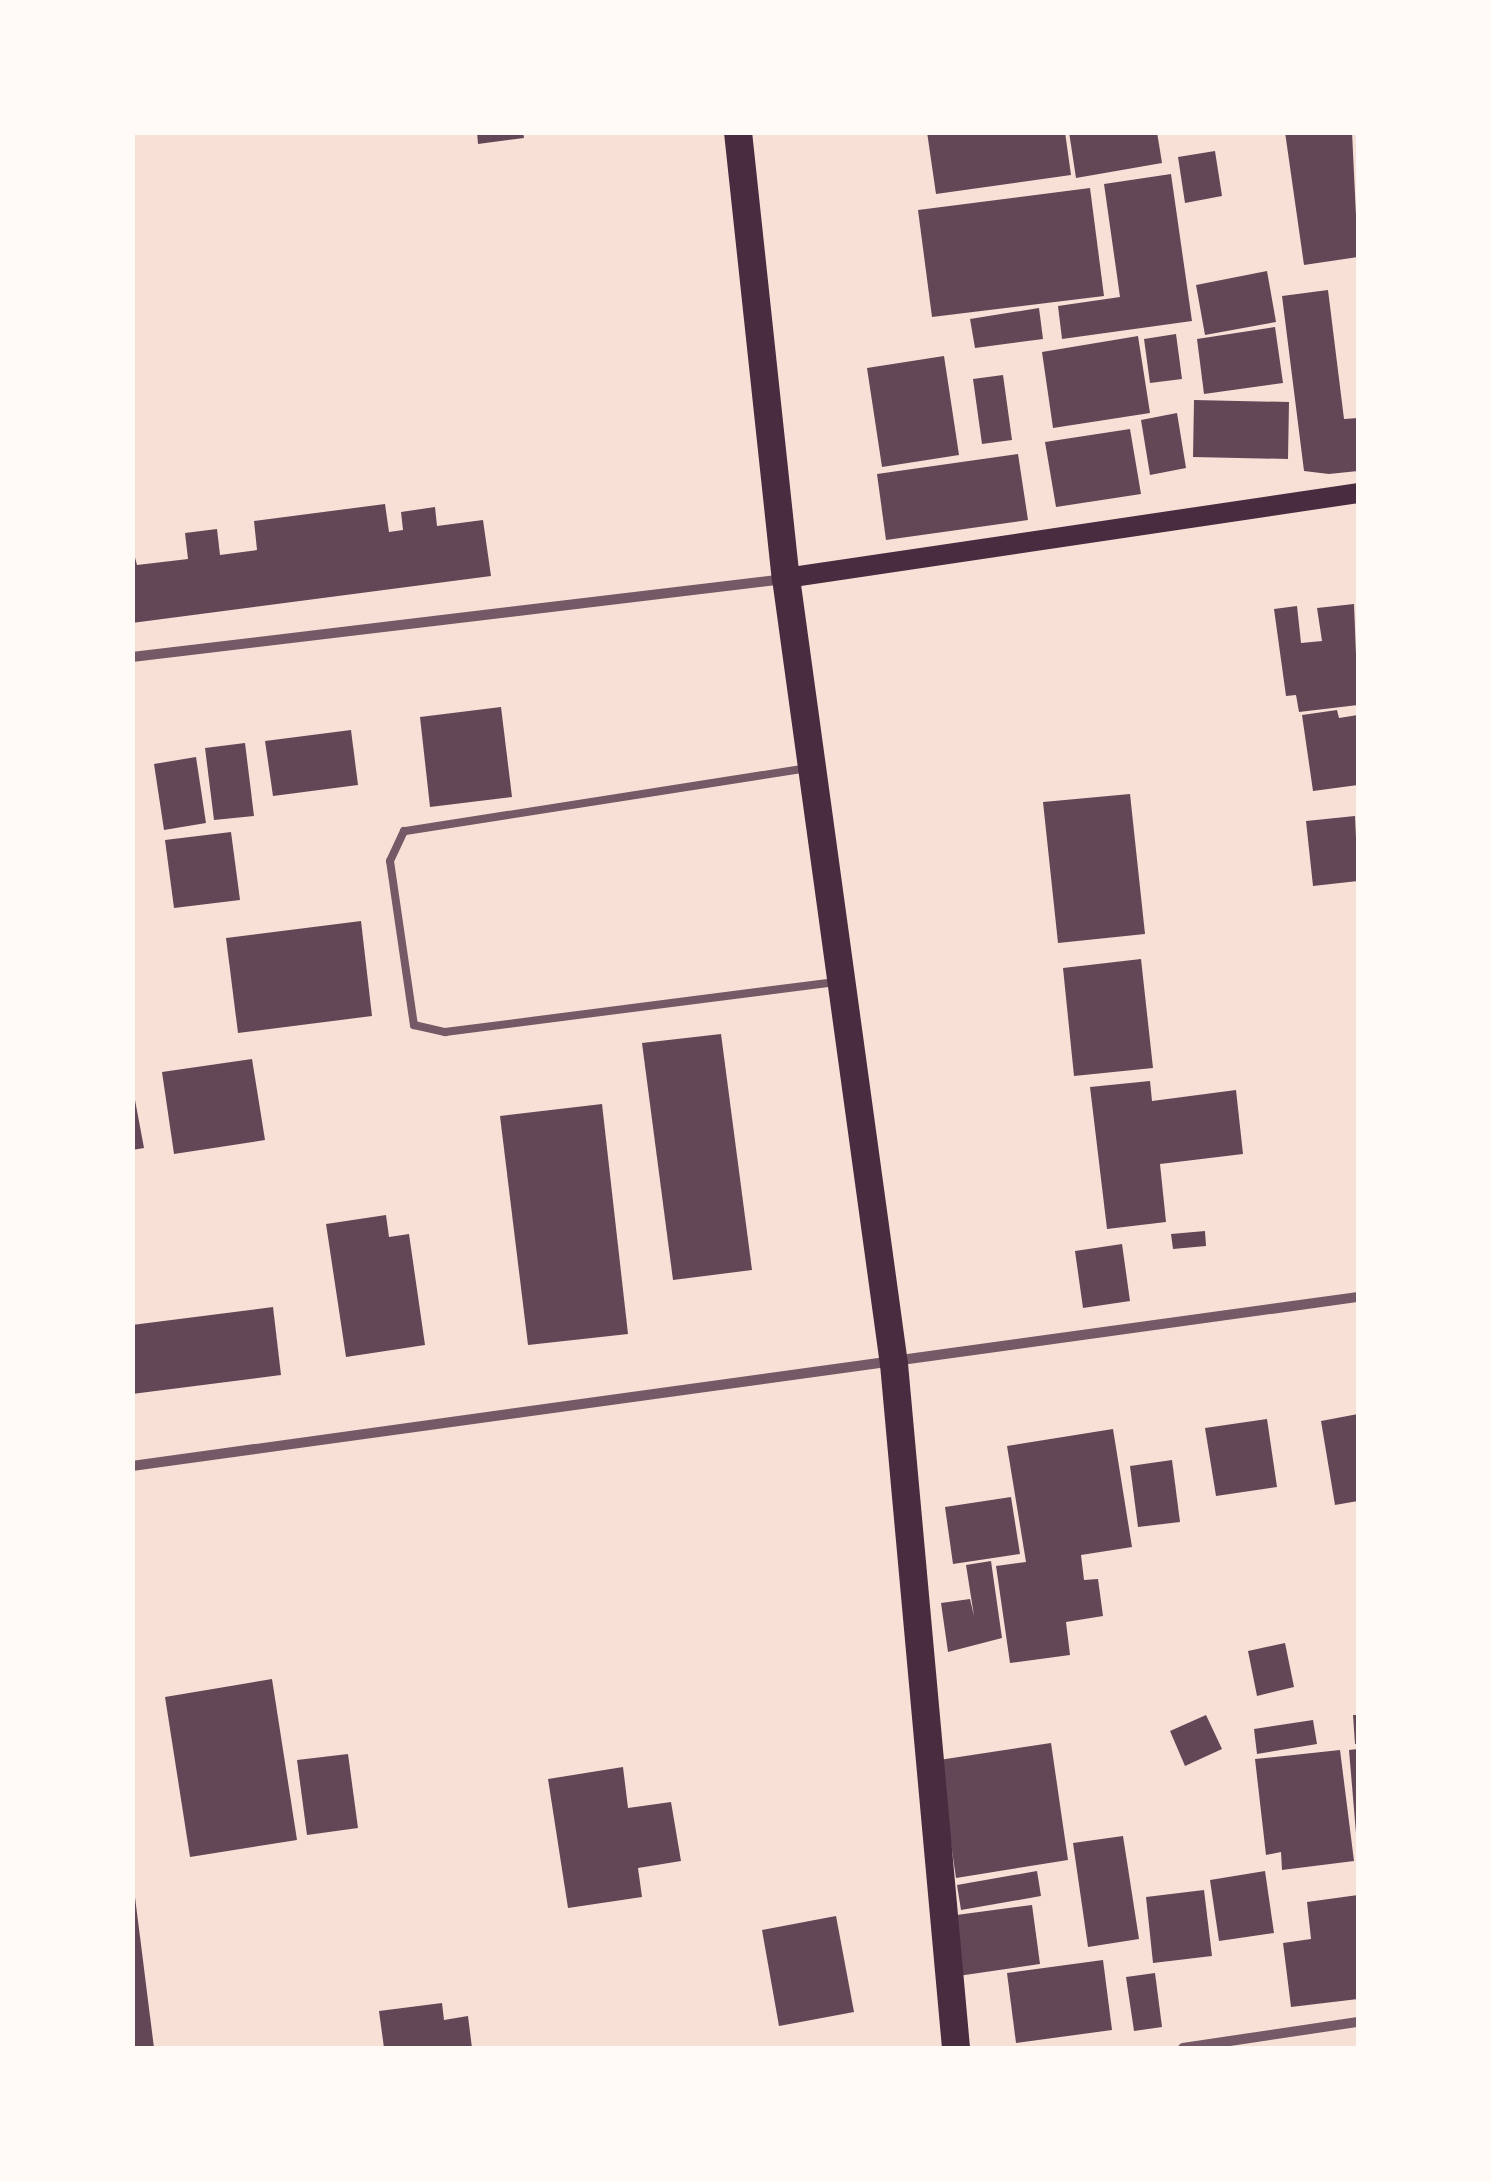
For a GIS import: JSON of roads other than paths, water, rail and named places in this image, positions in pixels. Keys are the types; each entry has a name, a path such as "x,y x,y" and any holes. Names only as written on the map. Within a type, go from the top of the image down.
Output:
{"highway":[{"path":"738,132 786,578 894,1364 956,2048"}],"main road":[{"path":"786,578 1358,493"}],"street":[{"path":"132,657 786,578"},
{"path":"132,1466 894,1364 1358,1297"},
{"path":"1183,2048 1358,2022"}],"lane":[{"path":"812,767 404,831 390,860 414,1025 445,1032 842,981"}]}
